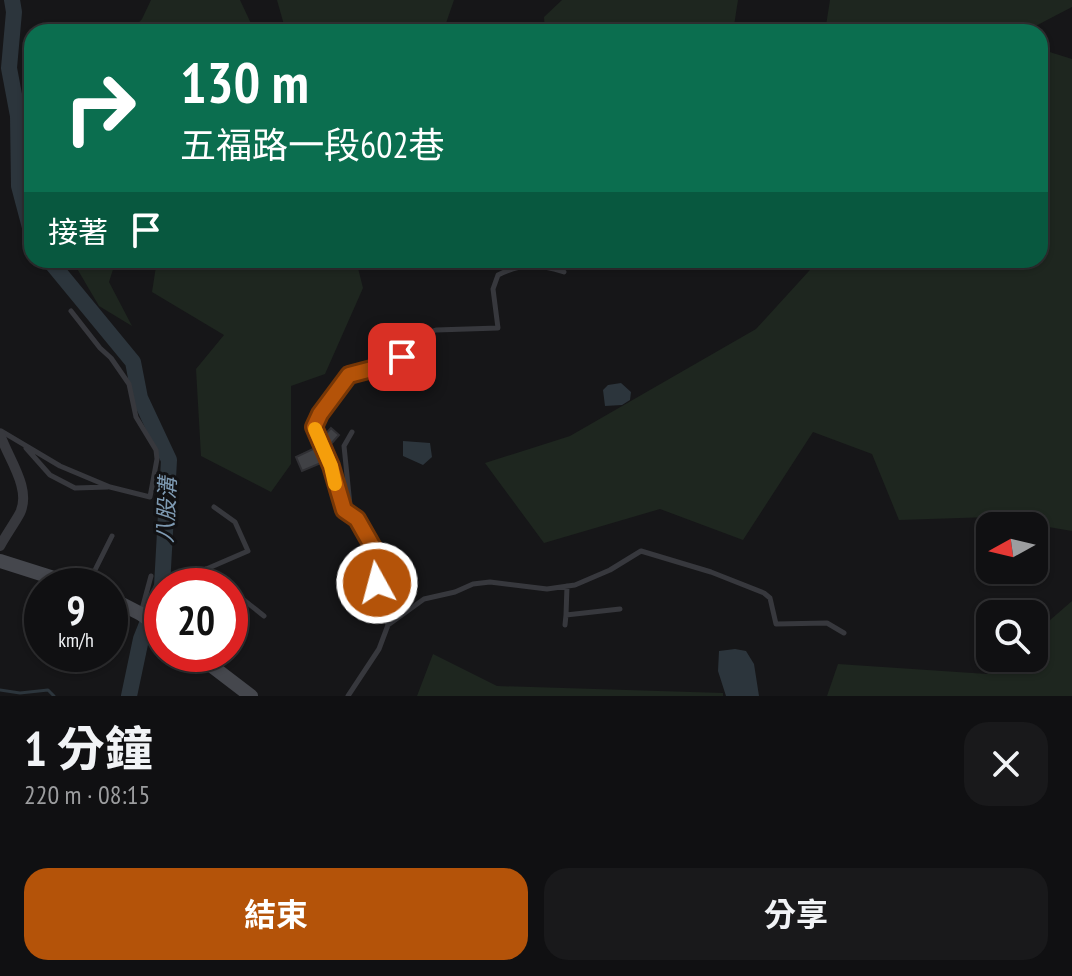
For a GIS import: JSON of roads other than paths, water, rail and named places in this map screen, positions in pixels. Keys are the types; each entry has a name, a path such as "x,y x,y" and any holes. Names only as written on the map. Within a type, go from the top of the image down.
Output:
{"main road":[{"path":"0,561 24,569"},
{"path":"128,607 144,616"},
{"path":"220,672 251,696"}],"street":[{"path":"0,432 19,479 23,503 21,512 0,546"}],"lane":[{"path":"357,519 344,510 331,466 314,427 320,414 349,375 387,365 402,357 424,334 436,330 498,328 493,289 498,275 512,268"},
{"path":"552,268 564,272"},
{"path":"0,432 60,466 110,487 150,497 156,450 136,417 129,384 71,311"},
{"path":"352,432 344,446 350,505 374,549 377,583 388,625"},
{"path":"23,443 50,475 75,488 110,487"},
{"path":"208,568 248,551 235,522 214,507"},
{"path":"96,568 112,536"},
{"path":"348,696 379,649 388,625 424,599 490,582 547,589 567,586 610,570 641,551 711,572 764,593 772,603 776,624 827,623 844,633"},
{"path":"565,625 567,586"},
{"path":"141,614 144,603"},
{"path":"248,603 264,616"},
{"path":"566,615 620,609"}],"waterway":[{"name":"八股溝","path":"12,0 14,12 9,68 18,116 19,186 24,205"},
{"name":"八股溝","path":"56,268 133,362 140,398 169,460 162,586 141,639 129,696"},
{"path":"0,690 20,693 48,690 54,696"}]}
